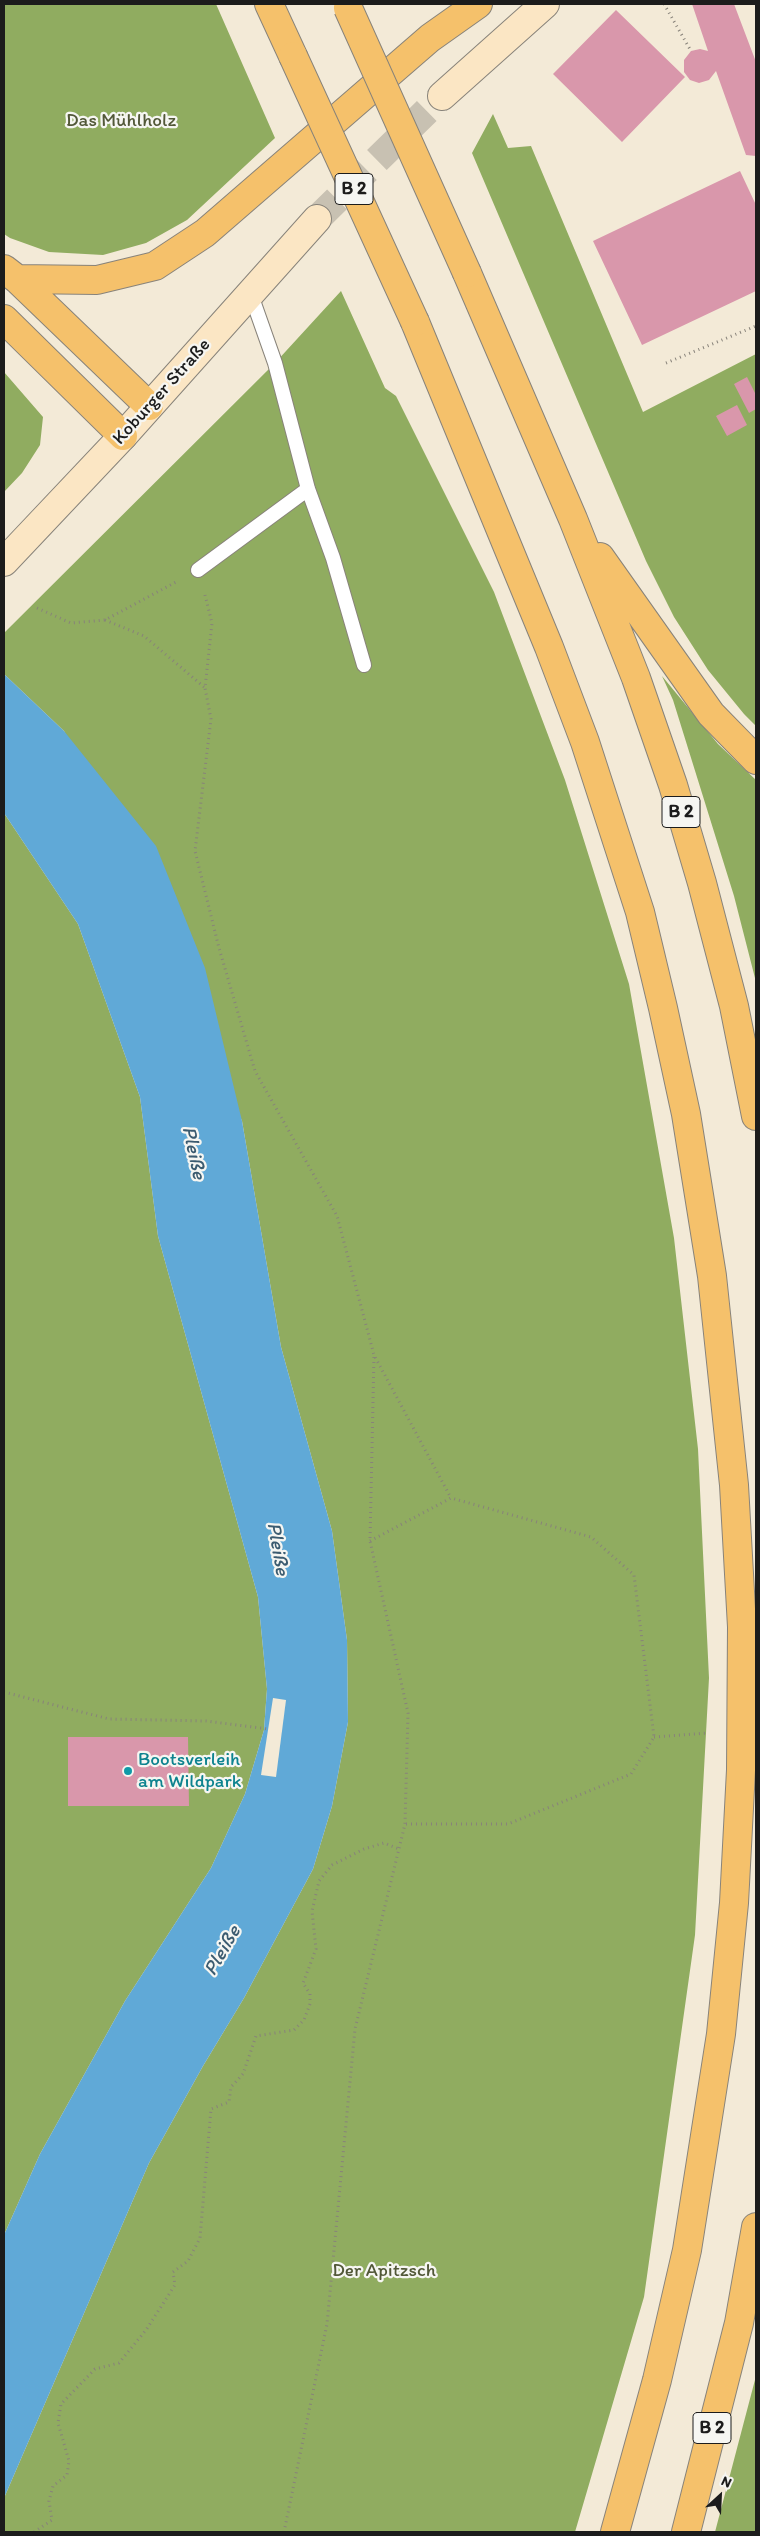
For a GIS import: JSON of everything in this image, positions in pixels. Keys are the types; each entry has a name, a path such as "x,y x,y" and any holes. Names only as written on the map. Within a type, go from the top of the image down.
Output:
{"highway":[{"name":"B 2","path":"269,4 415,322 549,647 585,742 640,912 664,1008 686,1114 712,1276 734,1484 742,1626 741,1770 734,1903 721,2034 687,2250 657,2380 615,2532"},
{"path":"10,274 97,280 155,266 206,233 430,38 478,4"},
{"name":"B 2","path":"347,6 467,274 573,519 636,678 673,785 702,883 734,1006 756,1116"},
{"path":"10,274 149,406"},
{"path":"4,319 123,436"},
{"path":"573,519 711,714 756,760"},
{"name":"B 2","path":"686,2532 739,2323 756,2227"}],"main road":[{"path":"442,96 545,4"},
{"name":"Koburger Straße","path":"11,555 123,436 317,219"}],"lane":[{"path":"250,292 275,362 308,489 333,558 364,664"},
{"path":"198,570 308,489"}],"path":[{"path":"664,4 691,51"},
{"path":"666,363 756,326"},
{"path":"37,608 71,623 105,620 198,570 212,623 205,688 210,719 195,851 219,948 255,1071 337,1216 374,1355 450,1498"},
{"path":"105,620 144,636 205,688"},
{"path":"284,2532 327,2324 355,2029 405,1824 408,1713 370,1541 374,1355"},
{"path":"370,1541 450,1498 591,1537 634,1575 654,1737 631,1774 508,1824 405,1824"},
{"path":"4,1692 109,1719 206,1721 268,1729"},
{"path":"654,1737 710,1733"},
{"path":"34,2532 52,2520 49,2501 53,2486 67,2475 68,2461 58,2423 60,2404 95,2368 119,2363 146,2330 175,2285 173,2272 188,2261 200,2238 211,2110 229,2102 231,2087 243,2074 256,2036 294,2030 304,2020 310,2004 310,1994 303,1983 316,1949 312,1911 318,1881 332,1865 364,1849 384,1843 399,1849"}],"green space":[{"name":"Das Mühlholz","path":"4,4 216,4 275,138 187,220 146,243 103,255 49,252 10,238 4,234"},
{"path":"493,114 508,148 531,146 643,412 756,354 756,726 708,670 674,617 646,561 472,153"},
{"name":"Der Apitzsch","path":"341,291 385,388 396,396 494,592 565,780 629,984 674,1238 698,1449 709,1678 695,1935 644,2297 575,2532 4,2532 4,2498 149,2163 203,2066 244,1998 313,1869 332,1806 348,1722 347,1640 332,1531 281,1347 242,1121 64,731 4,674 4,633 275,363"},
{"path":"4,372 43,417 40,445 22,473 4,492"},
{"path":"662,676 718,744 756,780 756,982 734,896 673,700"},
{"path":"4,813 78,924 140,1097 158,1236 258,1597 267,1689 264,1730 245,1794 211,1868 125,2001 40,2154 4,2235"},
{"path":"756,2376 756,2532 715,2532"}],"water":[{"name":"Pleiße","path":"4,674 64,731 156,846 205,968 242,1121 281,1347 332,1531 347,1640 348,1722 332,1806 313,1869 244,1998 203,2066 149,2163 4,2498 4,2235 40,2154 125,2001 211,1868 245,1794 264,1730 267,1689 258,1597 158,1236 140,1097 78,924 4,813"}],"pier":[{"path":"273,1698 286,1700 276,1777 261,1775"}],"building":[{"path":"692,4 734,4 756,62 756,156 746,155 716,71 709,80 699,83 690,80 684,72 684,60 691,51 700,49 708,51"},
{"path":"616,10 685,77 622,142 553,74"},
{"path":"740,171 756,205 756,291 642,345 593,241"},
{"path":"747,377 756,395 756,409 749,413 734,384"},
{"path":"737,405 747,425 727,436 716,416"},
{"name":"Bootsverleih am Wildpark","path":"68,1737 188,1737 189,1806 68,1806"}],"tunnel":[{"path":"317,219 442,96"}],"place":[{"name":"Bootsverleih am Wildpark","path":"128,1771"}]}
